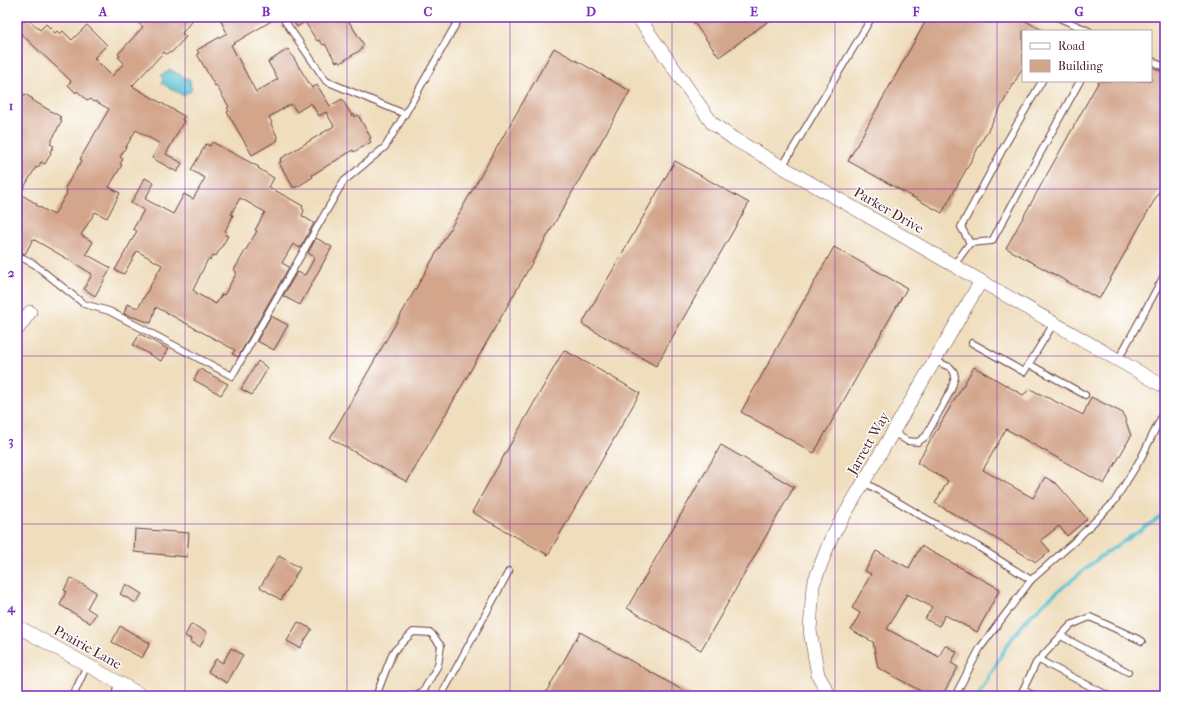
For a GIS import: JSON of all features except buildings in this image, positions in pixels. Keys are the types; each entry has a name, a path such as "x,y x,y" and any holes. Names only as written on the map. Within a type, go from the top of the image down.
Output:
{"street":[{"name":"Parker Drive","path":"638,17 712,123 734,139 1165,386"},
{"name":"Jarrett Way","path":"830,696 818,675 810,631 813,586 831,538 981,281"},
{"path":"17,330 30,312"},
{"name":"Prairie Lane","path":"17,626 144,696"}],"lane":[{"path":"282,17 326,81 405,114"},
{"path":"17,255 34,264 84,304 108,311 232,376 343,182 385,148 460,17"},
{"path":"782,167 872,17"},
{"path":"1057,17 1087,30"},
{"path":"1071,30 1074,24"},
{"path":"1152,61 1165,68"},
{"path":"970,242 961,227 1005,145 1041,82"},
{"path":"970,242 992,241 1079,82"},
{"path":"954,265 970,242"},
{"path":"1118,360 1165,274"},
{"path":"972,344 1024,372 1054,323"},
{"path":"893,432 907,441 918,442 926,436 951,390 955,377 954,372 950,367 934,361"},
{"path":"1029,364 1085,395"},
{"path":"955,696 980,648 1031,580 1076,540 1114,502 1141,458 1165,410"},
{"path":"864,482 937,525 977,546 1031,580"},
{"path":"441,696 509,571"},
{"path":"1020,696 1036,663 1071,625 1090,617 1142,641"},
{"path":"376,696 393,652 413,632 431,633 441,646 438,665 424,690 417,696"},
{"path":"1061,636 1128,672"},
{"path":"1039,660 1109,696"},
{"path":"73,696 87,665"},
{"path":"115,696 118,682"},
{"path":"1023,690 1035,696"}],"water":[{"path":"169,69 191,81 190,84 192,89 189,93 186,92 184,96 161,83 163,80 161,75 167,73"}],"waterway":[{"path":"1109,17 1114,20 1165,19"},
{"path":"978,696 1007,645 1027,619 1051,597 1100,557 1165,514"}]}
